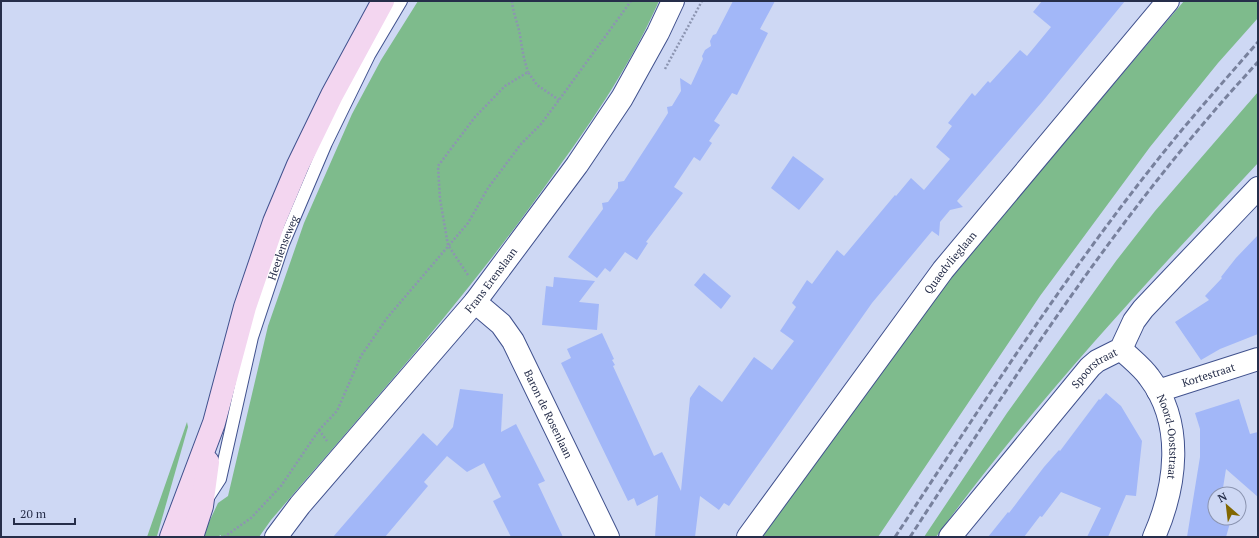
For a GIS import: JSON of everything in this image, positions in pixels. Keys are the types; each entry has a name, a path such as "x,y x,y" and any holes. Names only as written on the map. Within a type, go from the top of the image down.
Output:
{"main road":[{"name":"Heerlenseweg","path":"171,537 214,423 245,307 274,222 298,165 332,95 383,1"},
{"name":"Heerlenseweg","path":"192,537 202,506 214,423"}],"street":[{"name":"Frans Erenslaan","path":"276,537 300,504 478,298 578,165 622,98 658,33 673,1"},
{"name":"Quaedvlieglaan","path":"748,537 943,270 1168,1"},
{"name":"Spoorstraat","path":"950,537 1090,367 1097,361 1121,349 1134,321 1143,309 1258,188"},
{"name":"Baron de Rosenlaan","path":"478,298 501,324 513,341 608,537"},
{"name":"Noord-Ooststraat","path":"1121,349 1149,376 1158,391 1167,414 1172,437 1174,471 1162,518 1154,537"},
{"name":"Kortestraat","path":"1158,391 1258,359"}],"lane":[{"name":"Heerlenseweg","path":"202,506 220,479 252,337 283,244 326,143 369,55 401,1"}],"path":[{"path":"512,1 513,15 520,34 522,55 528,72 537,85 559,100"},
{"path":"224,537 250,518 281,486 319,430 337,411 361,356 387,318 468,223 488,188 521,144 541,124 631,1"},
{"path":"478,298 448,245 440,199 438,166 475,117 505,86 528,72"}],"green space":[{"path":"418,1 659,1 637,46 612,89 585,130 523,217 418,349 271,520 259,537 221,537 221,535 217,537 202,537 218,503 228,496 268,326 304,223 352,114 381,60"},
{"path":"1184,1 1258,1 1258,18 1218,63 1150,147 1040,296 878,537 761,537 921,312"},
{"path":"1258,92 1258,163 1091,345 1011,439 936,537 924,537 1007,413 1116,261 1155,211"},
{"path":"187,422 188,427 157,536 147,537"}],"building":[{"path":"733,1 775,1 760,29 768,33 737,95 732,93 714,121 720,125 709,141 712,143 700,161 694,157 674,187 683,193 646,242 648,243 637,260 625,252 610,272 605,268 597,278 568,257 603,209 602,203 608,202 618,188 618,182 624,181 668,113 667,107 672,106 681,91 680,78 691,85 703,59 702,56 705,50 711,46 710,41 713,35 716,34"},
{"path":"1042,1 1125,1 1042,102 957,201 963,207 950,210 940,222 939,236 932,231 872,303 729,506 724,503 719,510 700,496 695,537 655,537 658,495 637,506 634,498 628,501 561,363 571,358 567,349 602,333 614,359 612,360 615,365 613,366 654,456 662,452 681,491 690,398 699,385 722,402 754,357 772,370 794,341 780,331 796,307 792,303 807,280 812,284 837,250 844,256 911,178 924,190 950,159 936,147 952,126 948,123 972,93 975,96 988,81 990,83 1020,50 1027,56 1051,27 1033,12"},
{"path":"793,156 824,179 799,210 771,188"},
{"path":"1258,235 1258,334 1220,349 1201,360 1175,322 1209,300 1205,296 1222,278 1221,277 1236,258"},
{"path":"704,273 731,296 721,309 694,285"},
{"path":"554,277 595,281 579,302 599,304 597,330 542,325 546,286 553,287"},
{"path":"460,389 503,394 501,432 516,424 545,481 538,484 563,537 511,537 493,501 501,497 484,463 467,472 447,456 424,482 428,486 385,537 333,537 423,433 437,446 453,427"},
{"path":"1106,393 1121,406 1142,441 1136,496 1126,495 1108,537 1087,537 1101,508 1061,492 1042,517 1040,516 1024,537 988,537 1008,512 1009,513 1044,467 1059,450 1060,451 1099,399 1100,400"},
{"path":"1239,399 1250,434 1258,432 1258,497 1226,469 1223,486 1207,486 1207,526 1229,526 1226,537 1187,537 1200,457 1200,429 1195,413"}],"railway":[{"path":"895,537 1032,330 1104,229 1181,131 1258,42"},
{"path":"910,537 1032,353 1117,232 1209,117 1258,62"}]}
